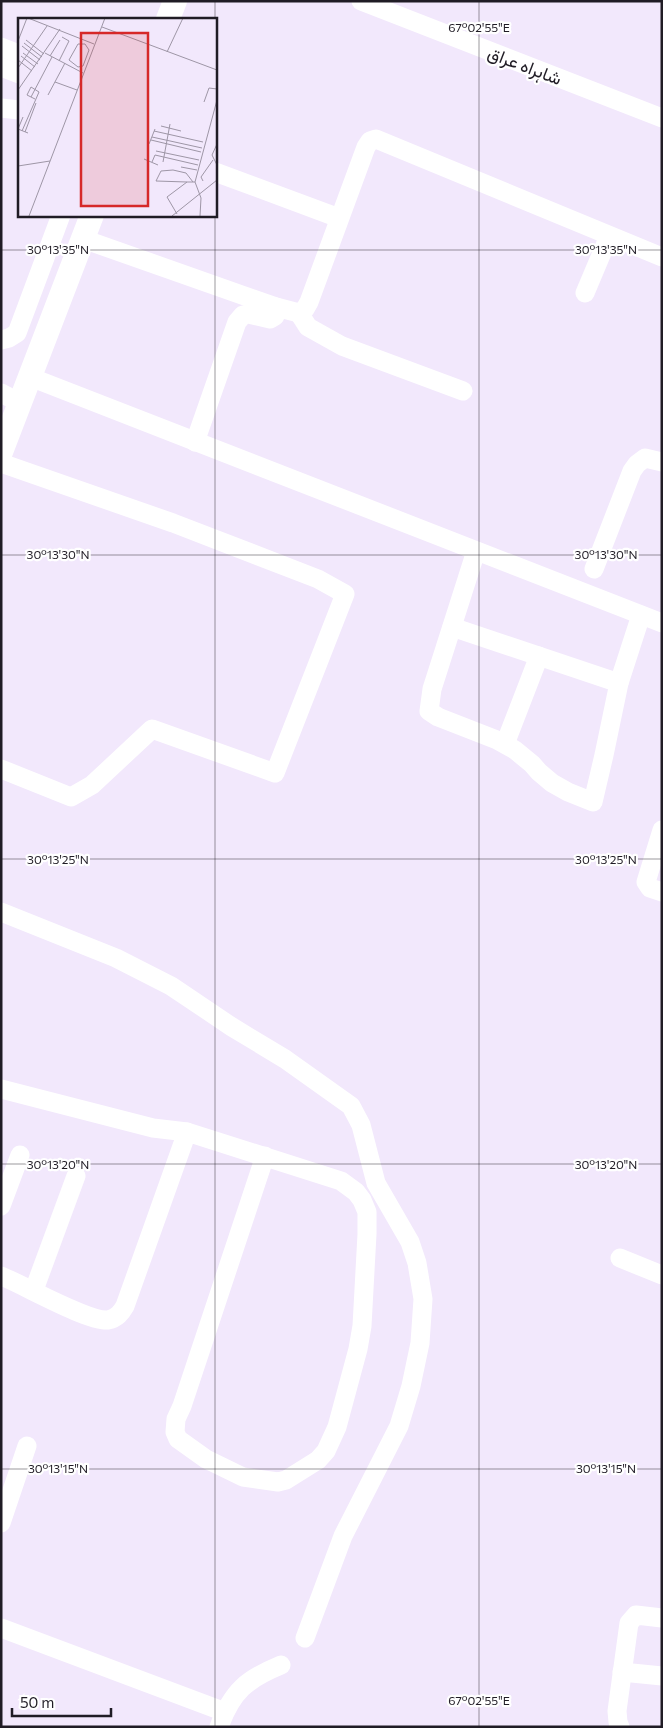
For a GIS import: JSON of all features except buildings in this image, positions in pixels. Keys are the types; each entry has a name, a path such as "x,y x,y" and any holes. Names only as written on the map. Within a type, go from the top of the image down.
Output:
{"main road":[{"path":"168,18 175,1"},
{"path":"1,452 11,398 30,377 92,216"}],"street":[{"name":"شاہراہ عراق","path":"361,1 662,118"},
{"path":"1,47 18,54"},
{"path":"1,67 18,74"},
{"path":"1,108 18,110"},
{"path":"83,239 276,307 299,312 309,302 366,147 370,141 376,139 662,257"},
{"path":"216,172 339,218"},
{"path":"1,340 9,338 17,332 61,216"},
{"path":"585,293 609,236"},
{"path":"195,442 237,322 243,315 248,314 270,319 275,316 276,307"},
{"path":"299,312 308,327 342,346 463,391"},
{"path":"30,377 662,623"},
{"path":"594,569 632,471 645,458 662,462"},
{"path":"1,463 173,523 318,579 345,594 275,773 152,730 92,786 72,797 1,769"},
{"path":"476,551 432,689 429,711 438,717 505,744 532,764 552,783 593,802 619,683 641,615"},
{"path":"452,627 619,683"},
{"path":"505,744 539,656"},
{"path":"662,830 646,882 650,888 662,892"},
{"path":"1,912 116,958 171,986 232,1028 286,1059 351,1106 361,1125 376,1183 410,1242 417,1263 422,1299 420,1343 411,1386 399,1426 343,1536 304,1638"},
{"path":"1,1088 153,1128 187,1132 266,1156 341,1181 359,1196 367,1212 368,1234 362,1326 358,1349 337,1427 326,1451 318,1460 286,1480 278,1482 243,1477 218,1465 206,1459 178,1439 175,1432 176,1419 266,1156"},
{"path":"1,1276 86,1316 107,1320 120,1314 164,1199 187,1132"},
{"path":"1,1206 20,1155"},
{"path":"34,1290 76,1176"},
{"path":"620,1258 662,1275"},
{"path":"1,1523 28,1446"},
{"path":"620,1727 617,1711 628,1623 636,1615 662,1618"},
{"path":"1,1628 222,1719 236,1694 250,1680 281,1665"},
{"path":"622,1672 662,1676"}]}
